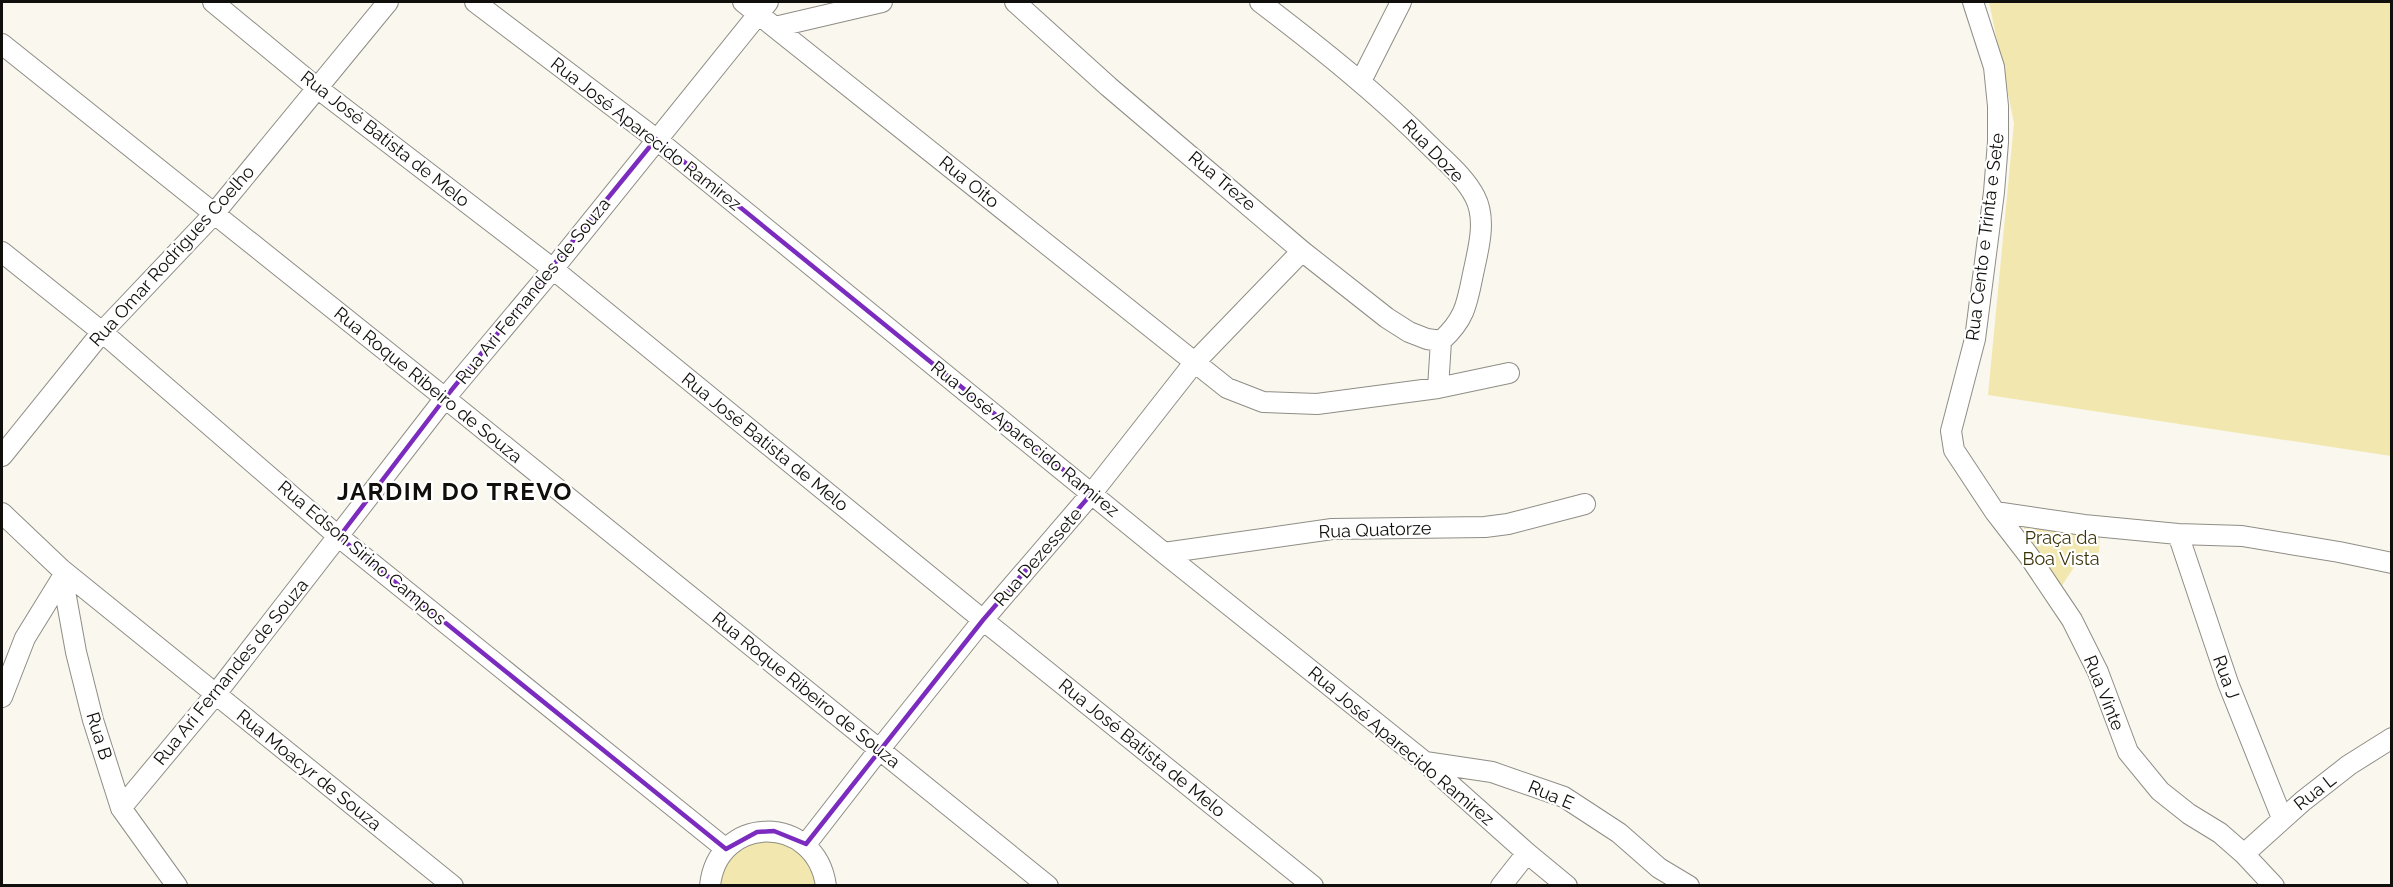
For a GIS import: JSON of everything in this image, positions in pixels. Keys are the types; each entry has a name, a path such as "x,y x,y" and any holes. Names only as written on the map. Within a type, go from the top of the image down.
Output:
{"street":[{"name":"Rua José Batista de Melo","path":"213,2 316,87 553,269 983,620 1314,885"},
{"name":"Rua Omar Rodrigues Coelho","path":"2,456 102,332 213,215 388,2"},
{"name":"Rua José Aparecido Ramirez","path":"475,2 656,140 1425,762 1527,853 1567,885"},
{"path":"775,27 882,2"},
{"name":"Rua Treze","path":"1015,2 1109,87 1302,250 1387,318 1409,332 1427,339 1441,341"},
{"name":"Rua Doze","path":"1260,2 1361,81 1396,112 1460,176 1476,198 1481,220 1467,307 1456,327 1441,341"},
{"path":"1361,81 1401,2"},
{"name":"Rua Cento e Trinta e Sete","path":"1967,470 1954,450 1950,431 1975,339 1994,192 1998,118 1994,67 1974,2"},
{"name":"Rua Ari Fernandes de Souza","path":"121,808 216,695 445,398 553,269 656,140 756,5"},
{"name":"Rua Oito","path":"756,5 775,27 1194,363"},
{"name":"Rua Roque Ribeiro de Souza","path":"2,44 1048,885"},
{"name":"Rua Dezessete","path":"806,844 983,620 1092,493 1194,363 1302,250"},
{"name":"Rua Edson Sirino Campos","path":"2,252 102,332 339,537 726,849"},
{"path":"1438,388 1441,341"},
{"path":"1194,363 1227,388 1263,402 1317,404 1438,388 1509,374"},
{"name":"Rua Vinte","path":"1967,470 2072,620 2098,672 2128,752 2160,791 2189,814 2220,833 2274,885"},
{"name":"Rua Quatorze","path":"1164,553 1332,529 1485,527 1508,524 1585,504"},
{"path":"1995,512 2084,525 2178,534 2242,536 2391,563"},
{"name":"Rua Moacyr de Souza","path":"2,513 62,573 453,885"},
{"name":"Rua J","path":"2178,534 2224,672 2282,818"},
{"path":"2,697 25,638 62,573"},
{"name":"Rua B","path":"62,573 79,664 121,808 177,885"},
{"name":"Rua L","path":"2244,854 2267,836 2282,818 2349,765 2391,738"},
{"name":"Rua E","path":"1425,762 1492,772 1564,796 1619,833 1659,868 1689,885"},
{"path":"711,885 715,864 726,849 740,838 757,832 774,831 791,835 806,844 818,858 825,873 826,885"},
{"path":"1501,885 1527,853"}],"highlighted area":[{"path":"656,139 1092,493 983,620 806,844 774,831 757,832 726,849 339,537 445,398"}],"green space":[{"path":"1989,2 2391,2 2391,456 1988,395 2014,123"},
{"name":"Praça da Boa Vista","path":"2024,524 2100,534 2099,552 2076,564 2061,587 2024,529"},
{"path":"758,835 803,847 821,885 713,886 718,867"}],"district":[{"name":"JARDIM DO TREVO","path":"455,492"}]}
